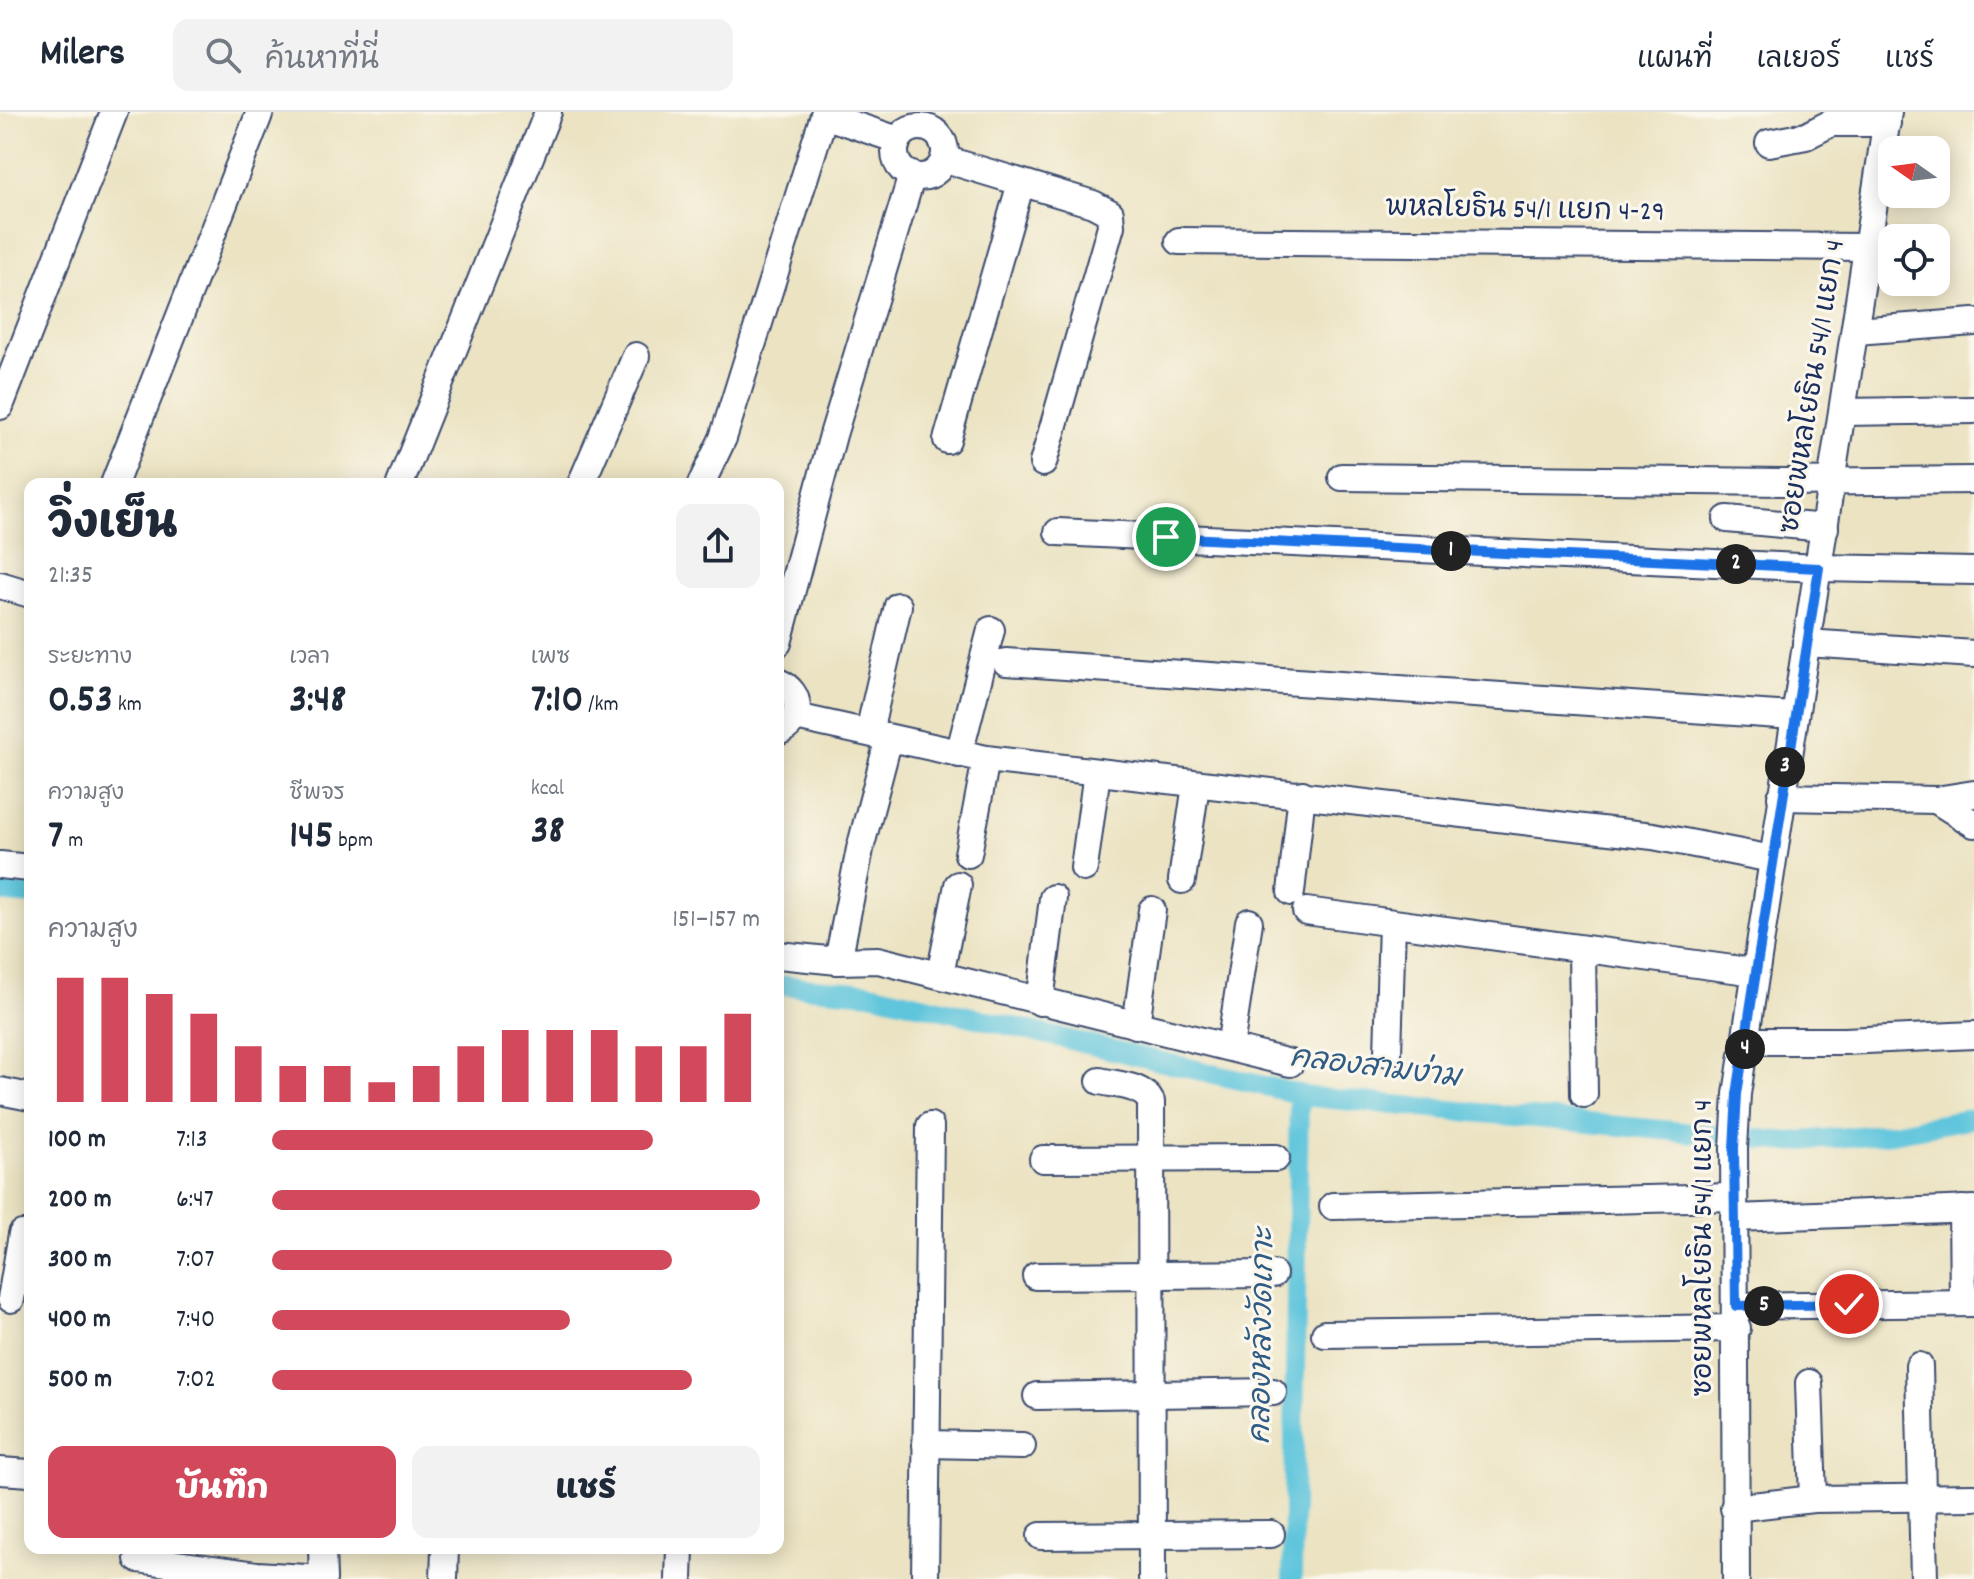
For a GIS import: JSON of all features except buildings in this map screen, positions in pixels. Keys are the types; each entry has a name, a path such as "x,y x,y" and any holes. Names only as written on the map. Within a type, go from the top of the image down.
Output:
{"street":[{"path":"0,406 114,112"},
{"path":"116,478 260,112"},
{"path":"402,478 548,112"},
{"path":"704,478 723,438 824,114 898,140"},
{"path":"1769,143 1806,136 1831,123 1888,118"},
{"name":"ซอยพหลโยธิน 54/1 แยก 4","path":"1736,1579 1734,1148 1737,1094 1793,716 1819,568 1888,118"},
{"path":"930,120 940,136 944,159 935,172 912,175 905,171 896,157 898,140 910,128 930,120"},
{"path":"944,159 1110,213 1111,226 1043,463"},
{"path":"784,620 833,435 912,175"},
{"path":"947,440 1021,183"},
{"name":"พหลโยธิน 54/1 แยก 4-29","path":"1179,241 1869,247"},
{"path":"1856,331 1974,322"},
{"path":"584,478 636,356"},
{"path":"1843,412 1974,410"},
{"path":"1342,477 1783,482 1833,479 1974,480"},
{"path":"1727,519 1825,528"},
{"path":"1058,532 1819,568 1974,571"},
{"path":"0,585 24,592"},
{"path":"838,961 860,849 898,606"},
{"path":"959,754 991,630"},
{"path":"1806,643 1974,654"},
{"path":"1006,662 1793,716"},
{"path":"784,686 793,691 798,704 787,725 879,735 986,759 1653,836 1772,859"},
{"path":"968,854 986,759"},
{"path":"1084,868 1097,772"},
{"path":"1182,880 1196,785"},
{"path":"1302,794 1298,902 1392,924 1755,972"},
{"path":"1781,797 1936,800 1974,794"},
{"path":"1936,800 1974,824"},
{"path":"0,865 24,867"},
{"path":"940,975 958,885"},
{"path":"1040,1002 1053,898"},
{"path":"1136,1025 1152,910"},
{"path":"1230,1047 1249,922"},
{"path":"1388,1053 1392,924"},
{"path":"1582,949 1584,1094"},
{"path":"784,956 838,961 878,960 1290,1063"},
{"path":"1746,1041 1845,1041 1974,1035"},
{"path":"1100,1081 1147,1094 1151,1110 1152,1579"},
{"path":"0,1091 24,1096"},
{"path":"925,1579 930,1126"},
{"path":"1043,1159 1276,1158"},
{"path":"1325,1334 1736,1317 1968,1303 1968,1209 1333,1206"},
{"path":"11,1299 17,1231"},
{"path":"1036,1276 1273,1274"},
{"path":"1919,1366 1924,1579"},
{"path":"1809,1383 1813,1499"},
{"path":"1037,1396 1273,1392"},
{"path":"926,1444 1022,1446"},
{"path":"0,1471 24,1473"},
{"path":"1734,1508 1813,1499 1974,1497"},
{"path":"1041,1536 1271,1534"},
{"path":"138,1562 323,1579 322,1554"},
{"path":"444,1579 445,1554"},
{"path":"679,1579 680,1554"}],"waterway":[{"name":"คลองสามง่าม","path":"0,892 24,894"},
{"name":"คลองสามง่าม","path":"784,986 871,993 1311,1097 1790,1142 1892,1133 1974,1118"},
{"name":"คลองหลังวัดเกาะ","path":"1292,1579 1299,1094"}],"route":[{"path":"1166,537 1819,568 1793,716 1737,1094 1734,1148 1736,1306 1849,1304"}]}
